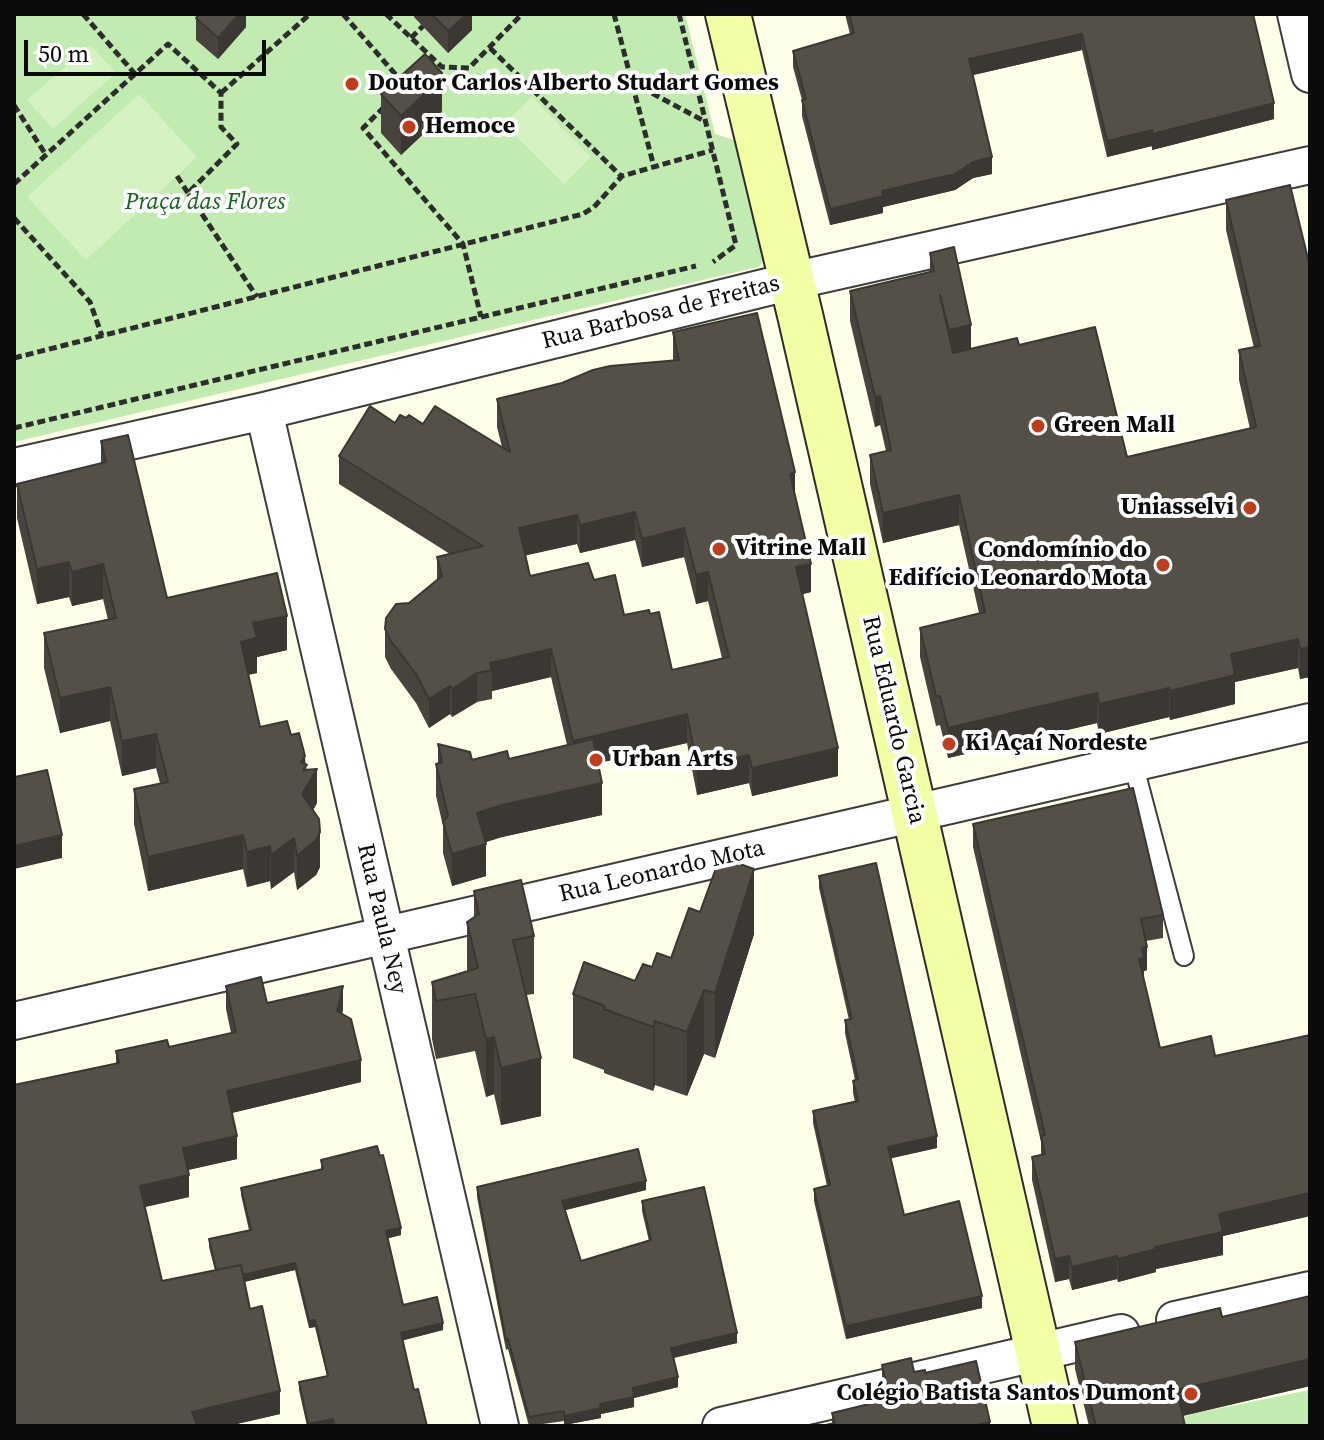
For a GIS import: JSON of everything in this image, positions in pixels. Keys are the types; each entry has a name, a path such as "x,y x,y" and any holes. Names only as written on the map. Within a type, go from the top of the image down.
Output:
{"main road":[{"name":"Rua Eduardo Garcia","path":"728,14 1055,1426"}],"street":[{"path":"1296,14 1310,74"},
{"name":"Rua Barbosa de Freitas","path":"14,467 264,411 792,281 1310,165"},
{"name":"Rua Paula Ney","path":"264,411 500,1426"},
{"name":"Rua Leonardo Mota","path":"14,1021 1310,722"},
{"path":"721,1426 1310,1290"}],"lane":[{"path":"1133,763 1184,956"}],"path":[{"path":"83,14 135,74"},
{"path":"221,93 310,14"},
{"path":"343,14 405,86 414,86"},
{"path":"386,14 442,67 469,68 522,14"},
{"path":"614,14 654,167"},
{"path":"14,428 718,261 736,245 679,14"},
{"path":"411,38 423,26"},
{"path":"14,184 168,44 221,93 221,127 237,144 188,193"},
{"path":"490,48 584,145 622,176"},
{"path":"433,76 442,67"},
{"path":"631,82 707,122"},
{"path":"395,96 363,128 463,244 481,317"},
{"path":"14,105 46,155"},
{"path":"14,358 583,214 594,207 622,176 713,150"},
{"path":"177,176 257,297"},
{"path":"14,218 90,302 102,336"}],"green space":[{"name":"Praça das Flores","path":"14,14 685,14 715,134 744,143 772,254 758,267 14,442"},
{"path":"90,45 116,73 53,129 27,100"},
{"path":"139,94 197,157 86,260 27,197"},
{"path":"532,97 591,157 564,184 504,124"},
{"path":"1310,1390 1310,1426 1179,1426 1177,1419 1196,1413"}],"building":[{"path":"199,14 239,14 218,38 196,18"},
{"path":"432,14 467,14 448,31"},
{"path":"849,14 1253,14 1274,103 1152,134 1152,130 1107,141 1082,34 969,59 992,157 973,162 955,174 882,191 883,196 830,209 802,100 806,99 793,51 854,33"},
{"path":"425,54 442,73 435,80 437,82 401,116 381,94"},
{"path":"1290,185 1310,267 1310,647 1300,649 1298,639 1231,654 1235,675 1170,691 1169,688 1099,704 1097,693 948,728 940,696 936,696 920,628 985,612 959,495 883,513 870,455 891,450 880,396 875,397 850,291 934,271 930,253 954,247 971,325 949,330 940,295 953,353 1017,338 1019,345 1095,327 1127,457 1256,427 1239,350 1260,346 1226,200"},
{"path":"757,313 795,472 790,474 811,564 796,567 838,748 752,768 749,755 697,766 687,714 573,741 551,649 490,663 492,670 477,673 429,699 385,629 386,618 396,604 409,603 442,576 437,557 483,546 339,456 370,406 395,423 400,415 406,418 409,415 423,424 435,406 510,452 497,399 562,383 610,366 679,360 673,332","holes":["635,512 642,539 684,528 696,575 708,572 729,657 672,670 659,612 650,614 649,610 624,615 615,575 594,580 588,563 530,576 519,528 577,515 580,525"]},
{"path":"128,435 167,598 277,573 287,616 253,623 257,638 241,642 260,727 287,721 291,735 299,733 305,756 301,762 307,765 303,770 317,769 302,794 319,819 320,832 316,840 297,856 294,838 271,855 270,846 247,852 243,835 148,857 134,789 168,782 156,734 122,741 110,687 60,698 44,633 116,618 103,564 72,572 69,562 37,569 17,484 106,462 101,441"},
{"path":"593,739 602,783 477,813 486,844 452,854 443,821 448,816 436,764 442,762 438,744 470,752 472,760 507,751 509,759"},
{"path":"47,770 62,835 14,846 14,773 15,777"},
{"path":"1133,788 1163,915 1141,919 1147,947 1142,948 1144,958 1139,959 1160,1048 1211,1036 1215,1056 1310,1035 1310,1193 1219,1214 1223,1232 1155,1247 1118,1259 1117,1256 1072,1267 1069,1256 1055,1259 1032,1157 1045,1154 1041,1136 1045,1135 973,824"},
{"path":"720,857 754,869 715,993 704,990 687,1032 655,1021 653,1027 573,994 584,962 635,981 643,964 652,967 657,953 671,958 689,908 700,912"},
{"path":"876,863 937,1136 888,1147 904,1215 959,1201 982,1296 846,1326 814,1189 830,1185 813,1111 858,1101 853,1081 858,1079 845,1020 852,1019 819,876"},
{"path":"521,880 534,936 513,940 541,1058 501,1068 494,1037 486,1039 475,994 436,1001 432,982 478,968 467,922 479,914 474,891"},
{"path":"261,977 267,1003 343,986 337,1011 351,1019 361,1060 227,1091 237,1136 183,1148 189,1175 140,1186 162,1281 241,1265 250,1309 262,1306 280,1391 192,1412 197,1426 14,1426 14,1085 119,1063 116,1051 167,1040 169,1047 236,1032 226,986"},
{"path":"377,1146 380,1156 383,1155 401,1228 386,1231 403,1305 437,1297 443,1323 401,1333 414,1390 418,1389 427,1426 335,1426 333,1419 308,1424 299,1382 328,1376 315,1320 309,1321 295,1263 243,1275 241,1265 216,1270 209,1239 251,1230 241,1188 323,1169 321,1160"},
{"path":"638,1149 646,1181 562,1201 581,1261 651,1240 642,1201 704,1187 737,1333 671,1348 678,1377 633,1388 634,1397 564,1416 564,1411 529,1417 506,1340 477,1187"},
{"path":"1310,1296 1310,1359 1177,1390 1185,1426 1096,1426 1075,1342 1220,1308 1222,1317"},
{"path":"911,1358 914,1372 925,1370 925,1373 976,1361 990,1422 977,1426 821,1426 835,1423 832,1413 890,1399 882,1365"}],"place":[{"name":"Doutor Carlos Alberto Studart Gomes","path":"352,84"},
{"name":"Hemoce","path":"409,127"},
{"name":"Green Mall","path":"1038,426"},
{"name":"Uniasselvi","path":"1250,508"},
{"name":"Vitrine Mall","path":"719,549"},
{"name":"Condomínio do Edifício Leonardo Mota","path":"1163,565"},
{"name":"Ki Açaí Nordeste","path":"949,744"},
{"name":"Urban Arts","path":"596,760"},
{"name":"Colégio Batista Santos Dumont","path":"1191,1394"}]}
